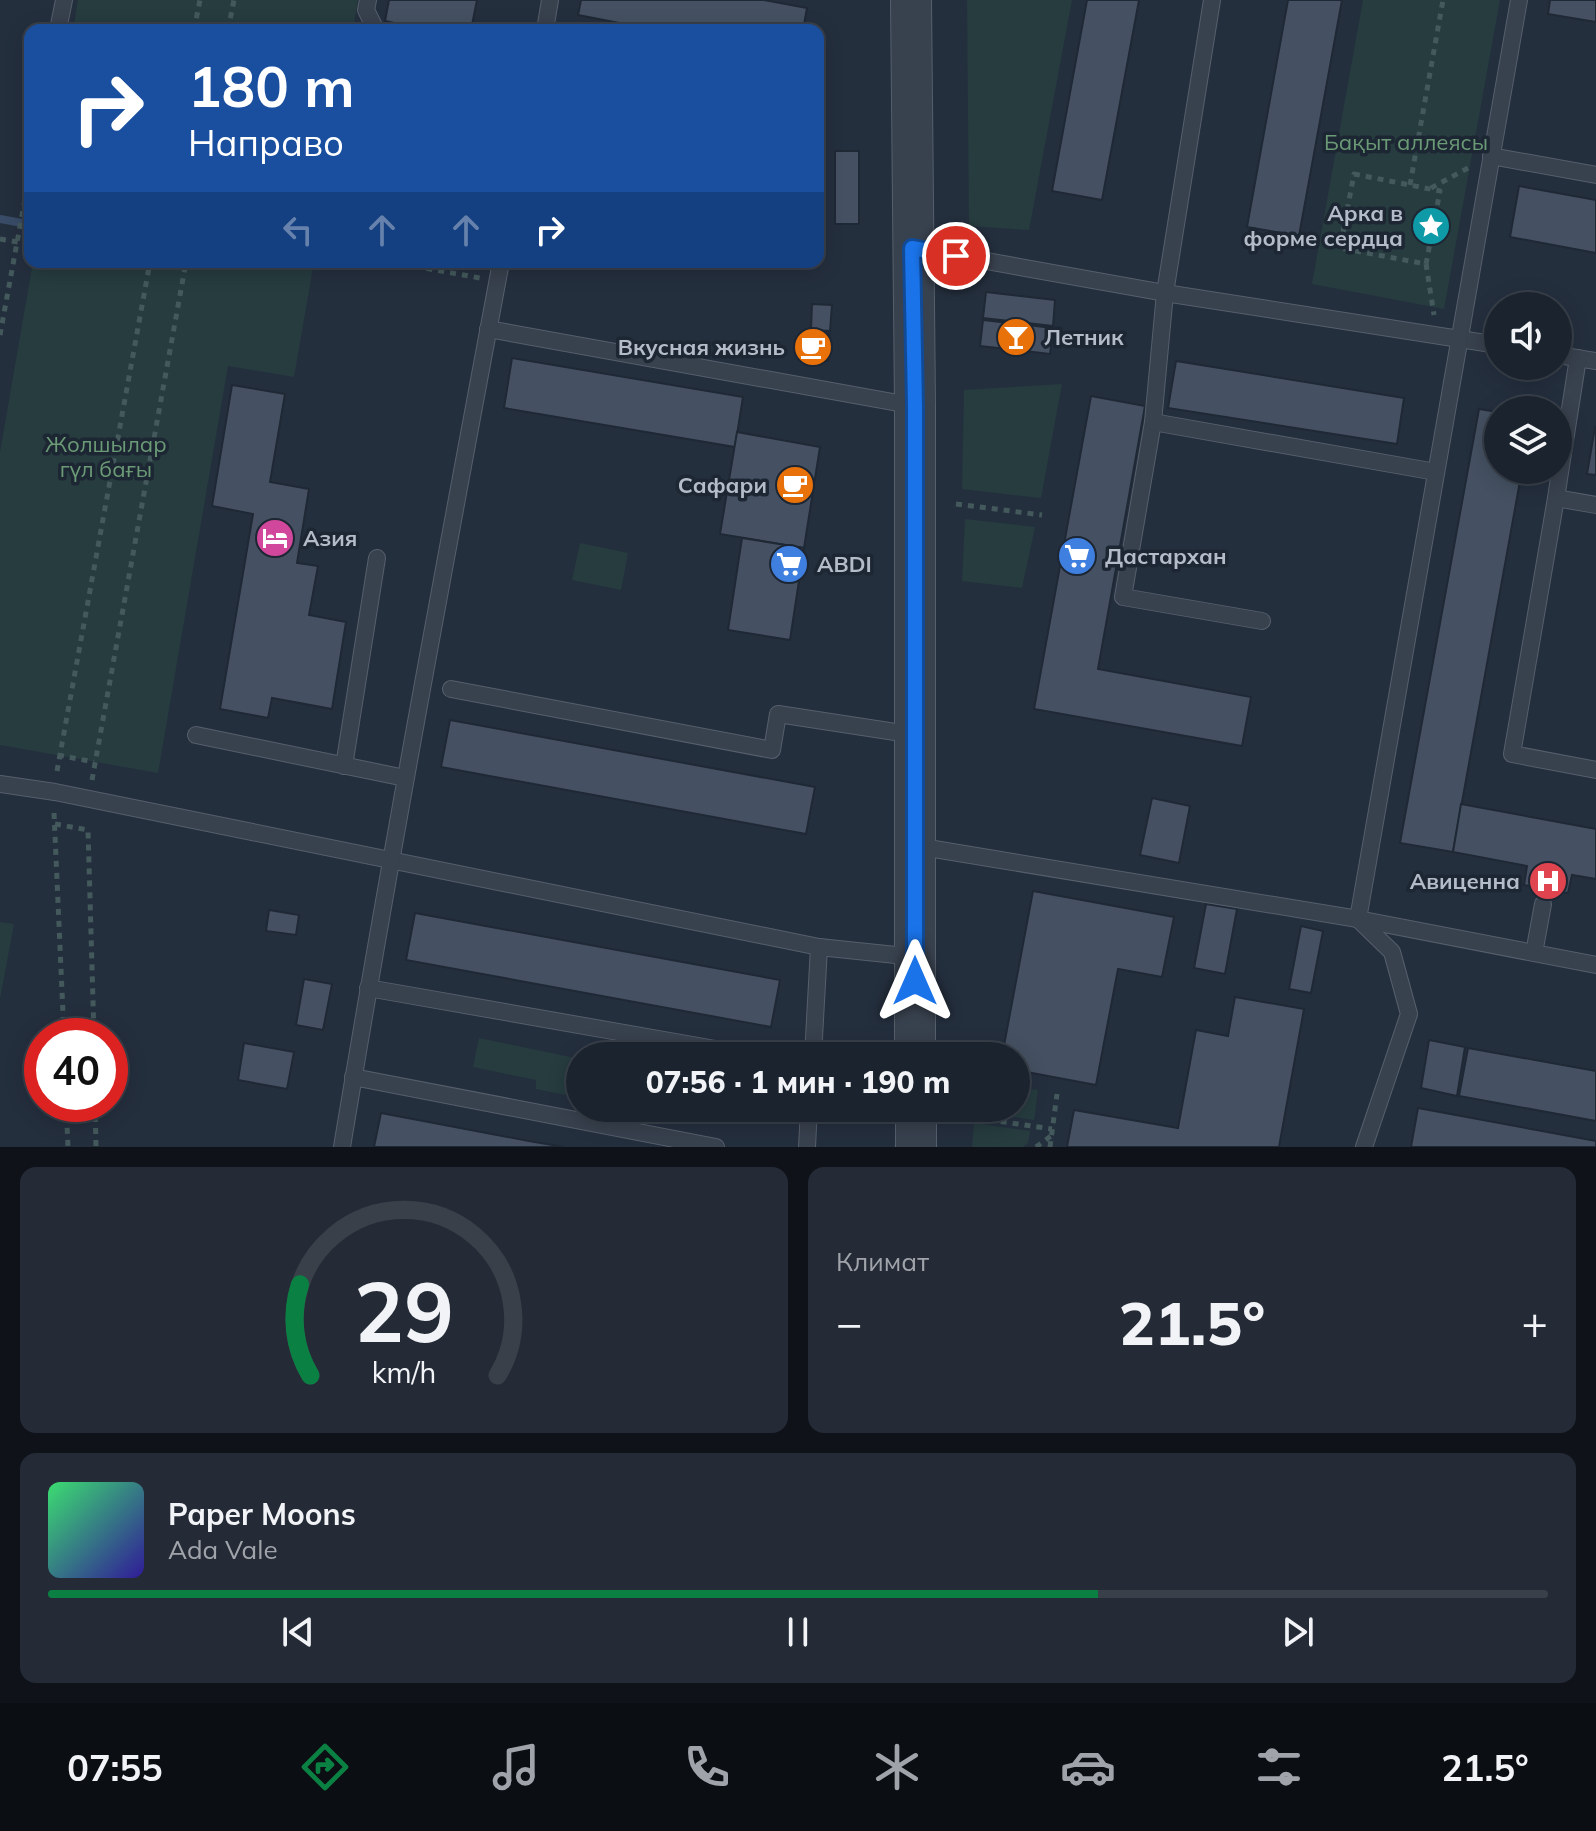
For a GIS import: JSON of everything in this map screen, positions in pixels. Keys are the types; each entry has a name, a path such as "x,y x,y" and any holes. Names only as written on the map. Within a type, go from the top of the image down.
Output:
{"street":[{"path":"911,0 915,406 915,1042"},
{"path":"916,1122 916,1147"}],"lane":[{"path":"59,24 64,0"},
{"path":"368,0 366,10 373,24"},
{"path":"546,24 550,0"},
{"path":"1212,0 1165,293 1153,422 1123,597 1262,621"},
{"path":"1358,919 1519,0"},
{"path":"1491,156 1596,175"},
{"path":"912,248 1165,293 1484,343"},
{"path":"342,1147 390,861 500,268"},
{"path":"488,329 915,406"},
{"path":"1572,357 1596,361"},
{"path":"1578,358 1512,754 1596,770"},
{"path":"1153,422 1436,472"},
{"path":"1556,498 1596,505"},
{"path":"344,766 377,558"},
{"path":"451,689 772,750 778,714 915,735"},
{"path":"196,735 405,778"},
{"path":"0,784 55,792 819,947 915,957"},
{"path":"914,846 1358,919 1596,965"},
{"path":"1534,953 1543,904"},
{"path":"1358,919 1392,952 1409,1014 1364,1147"},
{"path":"814,1042 819,947"},
{"path":"368,988 675,1042"},
{"path":"353,1077 716,1147"},
{"path":"807,1147 808,1122"}],"path":[{"path":"195,24 200,0"},
{"path":"229,24 234,0"},
{"path":"1410,185 1443,0"},
{"path":"1430,189 1491,156"},
{"path":"1426,264 1340,248 1354,174 1440,191 1426,264 1437,335"},
{"path":"0,335 24,205"},
{"path":"0,239 18,242"},
{"path":"63,1018 55,824 58,755 149,268"},
{"path":"89,799 185,268"},
{"path":"424,268 497,281"},
{"path":"956,504 1042,515"},
{"path":"58,755 94,762"},
{"path":"55,824 88,830 93,1018"},
{"path":"1050,1147 1057,1094"},
{"path":"67,1122 68,1147"},
{"path":"95,1122 96,1147"},
{"path":"998,1122 1052,1132"},
{"path":"1036,1147 1052,1132"}],"green space":[{"path":"78,0 358,0 354,24 74,24"},
{"path":"967,0 1072,0 1029,230 969,226"},
{"name":"Бақыт аллеясы","path":"1363,0 1500,0 1444,309 1312,284"},
{"name":"Жолшылар гүл бағы","path":"32,268 313,268 294,377 228,366 158,773 0,745 0,452"},
{"path":"1062,384 1041,498 962,489 964,390"},
{"path":"965,519 1035,527 1022,588 962,581"},
{"path":"580,543 628,553 621,590 572,580"},
{"path":"0,922 14,924 0,999"},
{"path":"479,1038 566,1056 566,1095 536,1089 536,1080 473,1067"},
{"path":"1030,1089 1038,1090 1034,1120 1030,1119"},
{"path":"974,1123 1030,1131 1028,1143 1023,1147 972,1147"}],"building":[{"path":"389,0 477,0 472,24 399,24 385,21"},
{"path":"581,0 764,0 807,8 804,24 624,24 578,15"},
{"path":"1087,0 1139,0 1102,200 1052,191"},
{"path":"1288,0 1342,0 1299,236 1247,227"},
{"path":"1550,0 1596,0 1596,22 1548,14"},
{"path":"835,151 859,151 859,224 835,224"},
{"path":"1519,186 1596,200 1596,253 1510,237"},
{"name":"Летник","path":"986,292 1055,300 1053,326 983,318"},
{"path":"812,304 832,305 830,331 811,330"},
{"name":"Летник","path":"983,320 1053,328 1050,354 980,346"},
{"path":"811,333 830,334 828,361 809,359"},
{"path":"512,358 743,397 735,447 504,408"},
{"path":"1176,361 1404,398 1397,444 1168,408"},
{"name":"Азия","path":"232,385 285,394 270,482 309,489 297,563 318,566 309,615 346,622 332,709 272,698 268,718 220,709 253,514 212,506"},
{"path":"1091,396 1145,406 1098,669 1251,697 1242,746 1034,709"},
{"path":"1479,409 1484,410 1484,484 1519,484 1453,852 1400,843"},
{"path":"1596,427 1596,475 1587,474"},
{"path":"737,432 820,447 804,548 720,534"},
{"path":"742,538 804,548 790,640 728,630"},
{"path":"450,720 815,787 806,834 441,767"},
{"path":"1152,798 1190,806 1179,863 1140,855"},
{"path":"1461,804 1596,829 1596,879 1572,875 1568,893 1524,885 1527,866 1453,852"},
{"path":"1033,891 1174,917 1162,977 1118,969 1096,1085 1030,1073 1030,1042 1005,1042"},
{"path":"1206,904 1237,909 1225,974 1194,968"},
{"path":"269,910 299,915 296,935 266,931"},
{"path":"415,913 780,980 771,1027 406,960"},
{"path":"1301,926 1323,931 1311,993 1289,989"},
{"path":"304,979 332,984 323,1030 296,1025"},
{"path":"1235,997 1304,1009 1279,1147 1067,1147 1074,1110 1178,1128 1196,1030 1228,1036"},
{"path":"1429,1040 1465,1047 1457,1096 1421,1088"},
{"path":"244,1043 294,1052 287,1089 238,1080"},
{"path":"1468,1048 1596,1071 1596,1121 1459,1096"},
{"path":"1418,1108 1596,1141 1596,1147 1411,1147"},
{"path":"381,1113 529,1141 564,1147 374,1147"}],"waterway":[{"path":"0,219 22,223"}],"place":[{"name":"Арка в форме сердца","path":"1431,226"},
{"name":"Летник","path":"1016,337"},
{"name":"Вкусная жизнь","path":"813,347"},
{"name":"Сафари","path":"795,485"},
{"name":"Азия","path":"275,538"},
{"name":"Дастархан","path":"1077,556"},
{"name":"ABDI","path":"789,564"},
{"name":"Авиценна","path":"1548,881"}],"route":[{"path":"915,981 912,248 956,256"}]}
